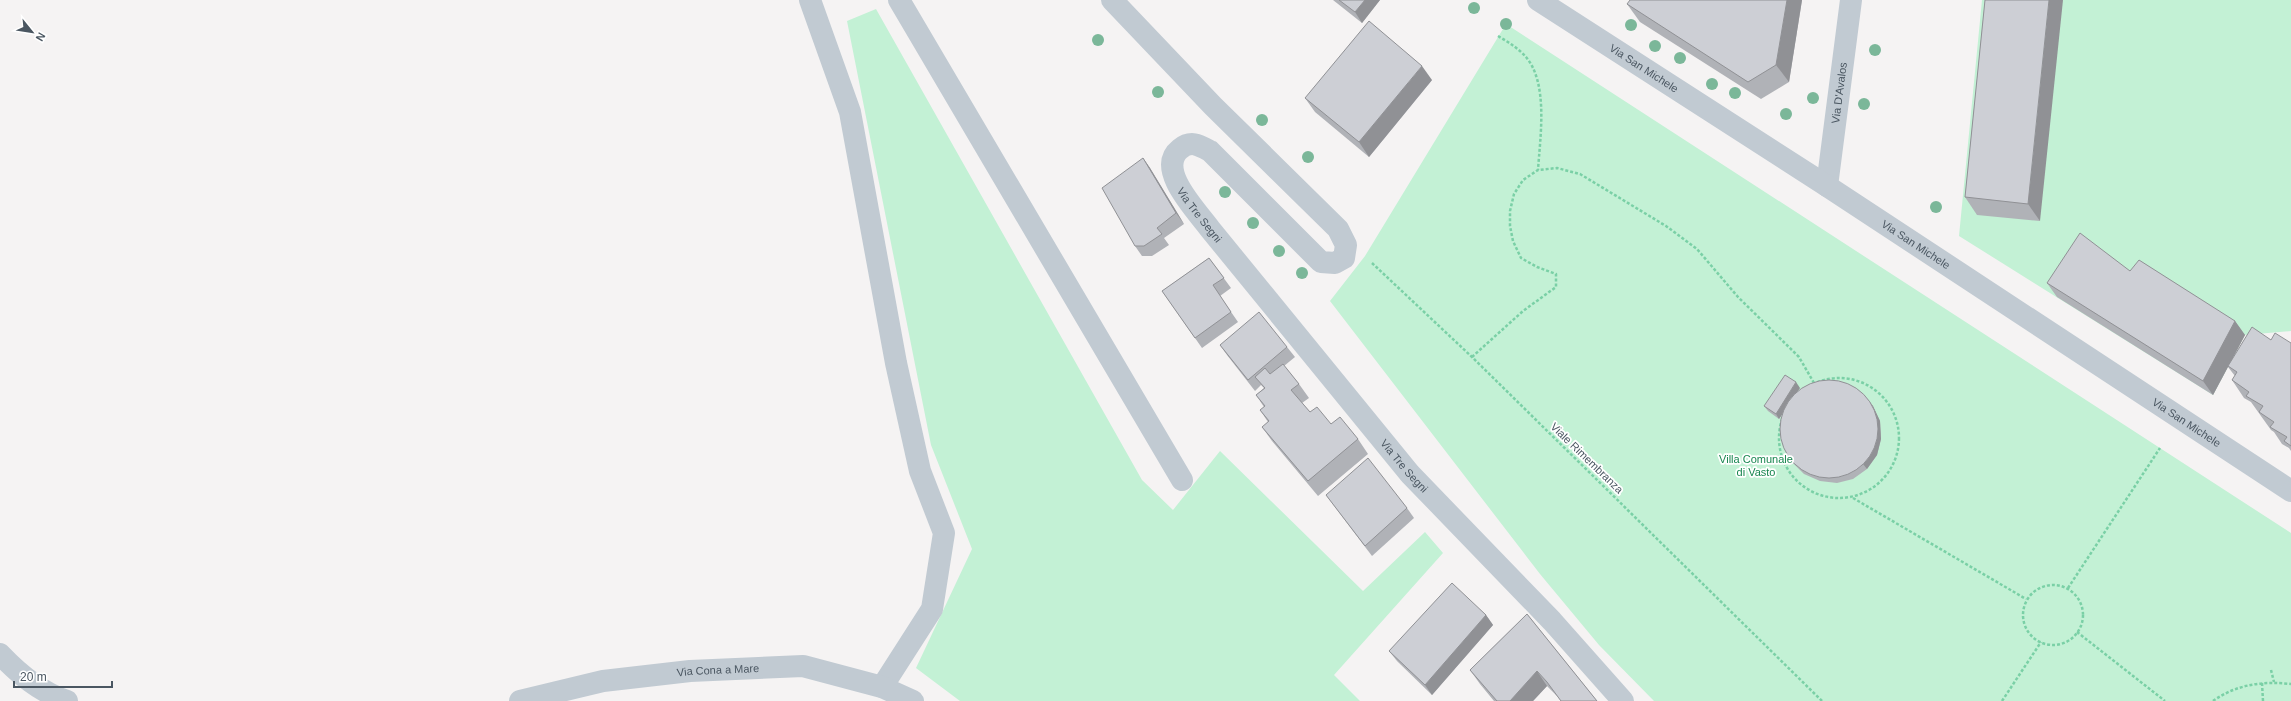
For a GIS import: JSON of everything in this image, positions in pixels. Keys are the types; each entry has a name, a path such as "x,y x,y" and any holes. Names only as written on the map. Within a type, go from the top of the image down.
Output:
{"street":[{"path":"810,0 850,112 896,363 920,471 944,533 932,609 882,686"},
{"path":"899,0 1182,480"},
{"name":"Via Tre Segni","path":"1112,0 1213,106 1338,229 1346,245 1344,258 1335,263 1321,262 1210,151 1197,144 1186,144 1176,152 1170,165 1172,174 1210,229 1410,474 1552,621 1623,701"},
{"name":"Via San Michele","path":"1538,0 1827,186 2291,491"},
{"name":"Via D'Avalos","path":"1827,186 1851,0"},
{"path":"0,654 18,673 53,696 67,701"},
{"name":"Via Cona a Mare","path":"520,701 603,681 690,671 802,666 882,686 912,701"}],"path":[{"path":"1498,36 1511,44 1525,56 1536,76 1542,114 1538,170"},
{"path":"1472,357 1523,311 1556,287 1556,274 1537,267 1521,258 1513,241 1510,226 1510,212 1514,194 1523,180 1538,170 1557,168 1580,174 1666,226 1697,249 1738,297 1799,357 1814,383"},
{"name":"Viale Rimembranza","path":"1371,262 1472,357 1822,701"},
{"path":"1844,378 1859,381 1873,389 1885,399 1893,412 1898,426 1899,442 1896,457 1889,471 1873,488 1852,497 1832,499 1814,493 1797,482 1786,467 1779,448 1779,435 1786,410 1798,394 1814,383 1829,379 1844,378"},
{"path":"2068,588 2160,448"},
{"path":"1852,497 2026,599"},
{"path":"2050,584 2068,588 2076,595 2081,604 2082,623 2072,639 2060,644 2048,645 2032,637 2026,628 2023,619 2026,599 2032,592 2050,584"},
{"path":"2077,632 2165,701"},
{"path":"2002,701 2041,642"},
{"path":"2271,670 2274,682"},
{"path":"2213,701 2242,686 2274,682 2291,684"},
{"path":"2262,683 2263,701"}],"green space":[{"path":"1982,0 2291,0 2291,331 2245,335 2213,395 1959,236"},
{"path":"876,9 1142,480 1173,510 1220,451 1363,591 1425,532 1443,553 1334,675 1360,701 960,701 916,668 972,549 931,445 847,21"},
{"name":"Villa Comunale di Vasto","path":"1506,24 2291,533 2291,701 1654,701 1599,645 1540,574 1330,301 1365,256"}],"building":[{"path":"1339,0 1365,0 1355,12"},
{"path":"1630,0 1787,0 1776,65 1748,82 1627,4"},
{"path":"1985,0 2049,0 2028,204 1965,197"},
{"path":"1369,21 1422,66 1359,142 1305,98"},
{"path":"1143,158 1176,213 1157,228 1162,234 1144,246 1135,246 1102,188"},
{"path":"2080,233 2130,271 2139,260 2235,321 2203,381 2047,283"},
{"path":"1209,258 1224,278 1213,285 1231,312 1195,338 1162,291"},
{"path":"1259,312 1287,347 1248,380 1220,345"},
{"path":"2252,327 2271,340 2275,333 2291,343 2291,446 2284,441 2287,437 2270,427 2274,422 2259,412 2263,406 2246,396 2249,392 2232,380 2237,372 2228,366"},
{"path":"1283,364 1299,384 1291,390 1310,412 1317,407 1331,424 1340,417 1358,439 1308,481 1262,427 1269,421 1260,410 1265,406 1256,395 1265,388 1255,377 1265,368 1270,374"},
{"path":"1785,375 1796,382 1776,414 1764,406"},
{"path":"1829,380 1848,384 1863,395 1874,410 1878,429 1874,448 1863,463 1848,474 1829,478 1810,474 1795,463 1784,448 1780,429 1784,410 1795,395 1810,384"},
{"path":"1368,458 1407,508 1365,546 1326,495"},
{"path":"1452,583 1486,615 1425,685 1389,651"},
{"path":"1527,614 1597,701 1561,701 1537,671 1510,701 1497,701 1470,670"}]}
